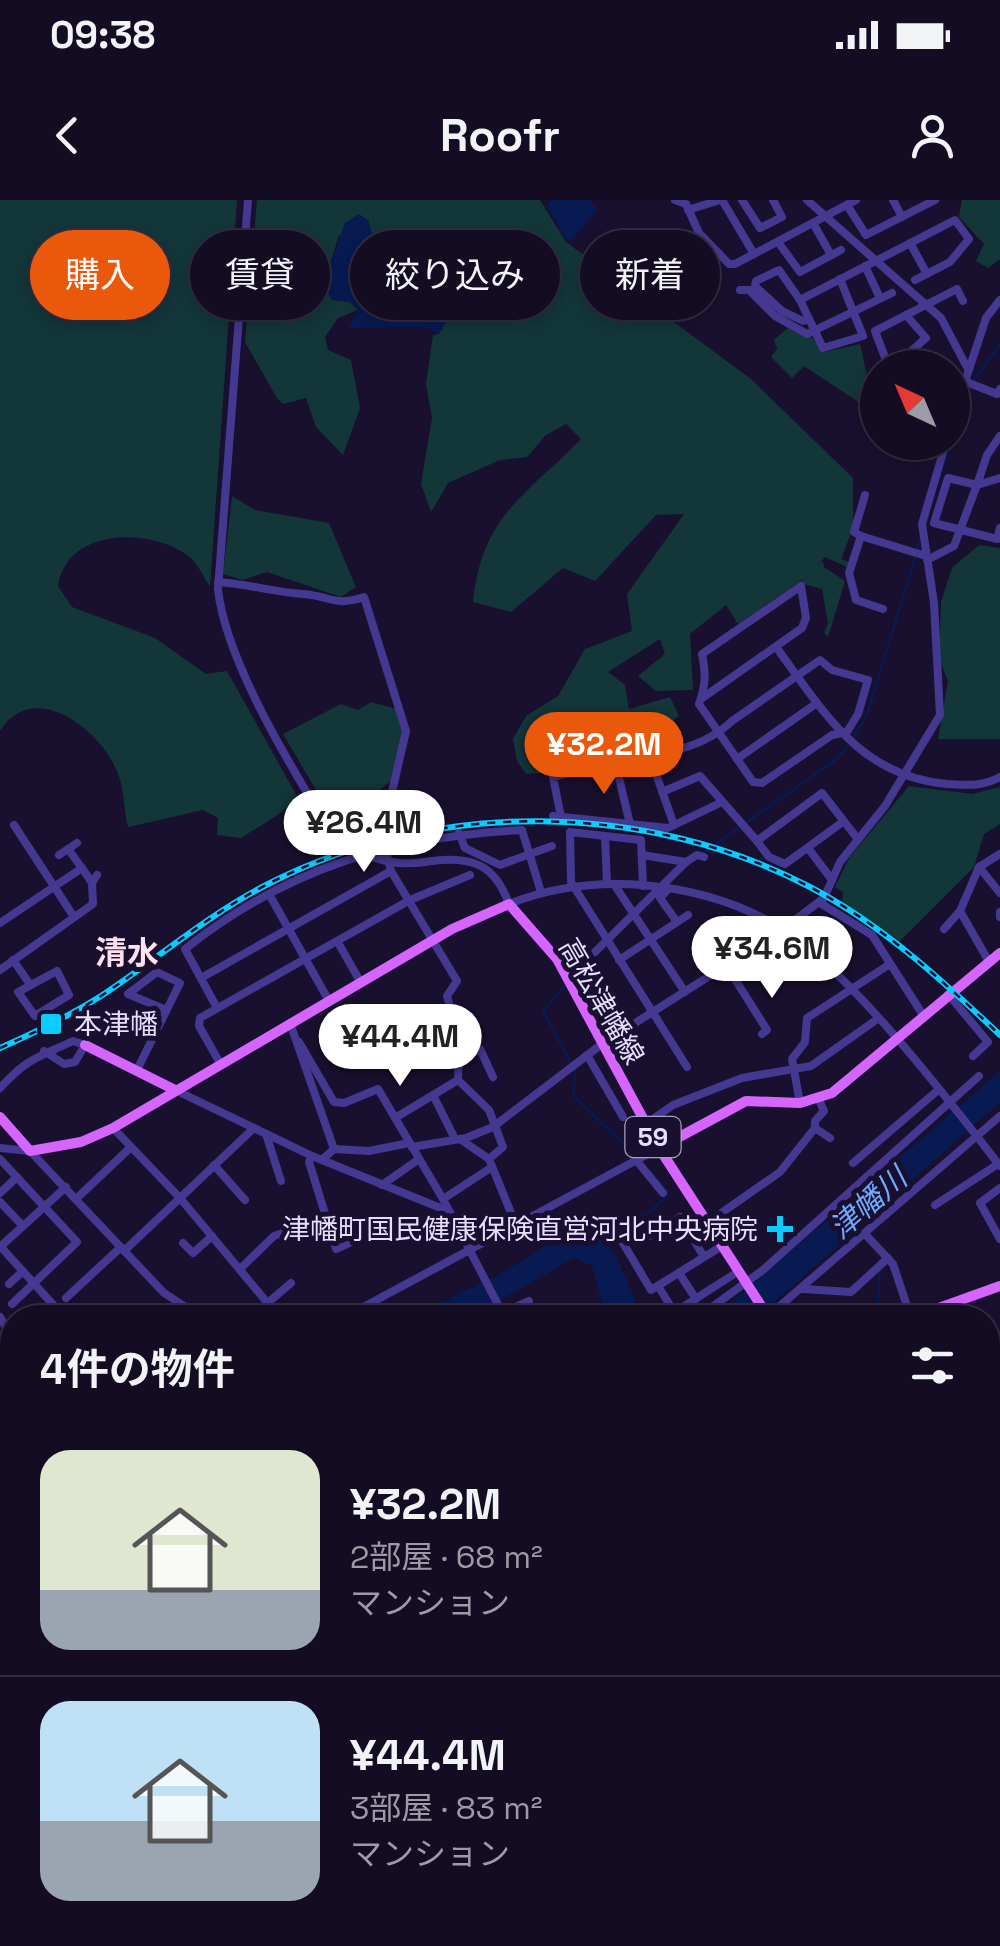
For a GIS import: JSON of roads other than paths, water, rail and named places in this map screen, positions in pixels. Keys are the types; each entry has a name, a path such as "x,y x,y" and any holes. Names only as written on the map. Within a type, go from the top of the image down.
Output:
{"main road":[{"path":"0,1117 30,1150 81,1142 113,1128 432,940 509,904"},
{"name":"高松津幡線","path":"509,904 551,950 659,1148 760,1305"},
{"path":"659,1148 746,1101 819,1100 1000,953"},
{"path":"85,1046 174,1090"},
{"path":"947,1305 1000,1286"}],"street":[{"path":"248,200 218,582 220,613 242,668 324,819 347,844 377,860 399,864 459,858 484,866 501,884 509,904 541,892 573,887 643,886 737,907 782,930 849,990 999,1165 935,1205"},
{"path":"676,200 686,205 721,200 754,254"},
{"path":"742,200 760,228 782,217 773,200"},
{"path":"807,200 926,305 947,326 959,350"},
{"path":"686,205 699,232 729,264 856,200"},
{"path":"893,200 902,217"},
{"path":"847,205 866,235 935,200"},
{"path":"800,300 955,220 969,240 950,262 914,280"},
{"path":"813,223 831,256"},
{"path":"778,242 800,272 841,250"},
{"path":"910,242 927,274"},
{"path":"864,266 880,298"},
{"path":"810,319 804,322 782,311 754,286 756,281 779,270 800,300 810,319 814,332 823,348 864,336 840,279"},
{"path":"883,350 875,331 956,289 963,300"},
{"path":"740,290 749,290 775,316 807,334 892,293"},
{"path":"970,363 986,318 1000,300"},
{"path":"906,315 926,338 912,350"},
{"path":"970,386 997,394 1000,389"},
{"path":"864,495 854,532 861,536 922,555 954,546 963,530 987,455 1000,436"},
{"path":"364,1236 336,1249 308,1162 334,1150 369,1151 458,1139 498,1123 602,1044 820,902 857,838 903,778 940,715 942,698 922,555 922,524 941,460"},
{"path":"1000,478 977,485 948,478 934,523 997,540 1000,528"},
{"path":"861,536 849,573 856,600 883,609"},
{"path":"218,582 253,585 276,594 302,594 336,604 364,597 406,731 384,827 386,848 392,871 457,981 447,1000 458,1030 458,1080 498,1123 503,1147 490,1163 444,1199"},
{"path":"701,699 802,628 806,618 801,586 702,654 708,681 699,704 719,733 753,782 762,783 832,735 846,732 858,714 868,680 832,670 820,660 719,733 650,758 615,761 553,777 558,816 674,826 722,802"},
{"path":"776,648 840,734 903,778 976,786 1000,777"},
{"path":"737,759 817,703"},
{"path":"650,758 674,826"},
{"path":"615,761 630,824"},
{"path":"662,792 700,776 769,857 785,864 844,822"},
{"path":"757,840 822,793 857,838"},
{"path":"14,825 74,917"},
{"path":"217,1008 185,949 270,894 346,858 459,834 522,830 541,892"},
{"path":"643,886 642,840 570,832 573,887 687,1067"},
{"path":"459,834 465,848 500,864 552,846"},
{"path":"606,836 611,884 685,992"},
{"path":"1,968 93,904 94,879 64,852 77,843"},
{"path":"808,848 832,880"},
{"path":"944,929 960,911 980,866 1000,854"},
{"path":"642,855 686,862"},
{"path":"595,952 686,862 701,856"},
{"path":"980,866 1000,893"},
{"path":"0,923 82,868"},
{"path":"201,978 392,871"},
{"path":"220,1063 199,1026 200,1018 410,900 470,876"},
{"path":"663,888 660,898 677,922"},
{"path":"270,894 329,1001"},
{"path":"820,902 872,935 923,1015"},
{"path":"960,911 988,960"},
{"path":"620,960 688,915"},
{"path":"340,946 362,983"},
{"path":"756,946 778,980"},
{"path":"13,960 29,983"},
{"path":"800,1103 792,1059 806,1042 807,1018 890,964"},
{"path":"726,965 767,1030 762,1034"},
{"path":"57,972 69,995 35,1016 18,992 29,983 57,972"},
{"path":"137,1070 180,983 156,972 128,994 166,1010"},
{"path":"948,994 988,1042 973,1056"},
{"path":"632,1133 673,1105 742,1078 811,1066 876,1020"},
{"path":"290,1023 330,1100 344,1104 378,1089 444,1199 499,1305"},
{"path":"0,1088 44,1051 74,1041 85,1046 75,1062 64,1064 44,1051"},
{"path":"299,1042 334,1150"},
{"path":"458,1060 480,1049 493,1077"},
{"path":"588,1055 623,1117"},
{"path":"712,1305 979,1076"},
{"path":"395,1118 458,1080"},
{"path":"174,1090 317,1158 448,1212"},
{"path":"853,1163 937,1091"},
{"path":"434,1096 458,1139 490,1163 516,1225"},
{"path":"706,1223 780,1172 815,1128 814,1121 824,1111 819,1100"},
{"path":"782,1305 1000,1116"},
{"path":"113,1128 180,1198 270,1305"},
{"path":"66,1298 254,1128"},
{"path":"815,1128 830,1138"},
{"path":"266,1134 282,1181"},
{"path":"76,1199 131,1147"},
{"path":"0,1148 30,1150 164,1293 183,1305"},
{"path":"367,1305 659,1148"},
{"path":"0,1159 76,1242 12,1304"},
{"path":"382,1185 419,1159"},
{"path":"639,1159 663,1193"},
{"path":"214,1165 244,1200"},
{"path":"0,1193 17,1178"},
{"path":"53,1305 0,1247 66,1188"},
{"path":"1000,1188 980,1203 1000,1239"},
{"path":"0,1202 23,1226"},
{"path":"704,1257 680,1217 649,1236 643,1225 620,1238 651,1290 722,1246"},
{"path":"240,1268 274,1236 327,1218"},
{"path":"864,1234 888,1258 906,1305"},
{"path":"183,1243 193,1253 212,1236"},
{"path":"803,1289 851,1292 888,1258"},
{"path":"9,1284 23,1271"},
{"path":"679,1273 696,1299"},
{"path":"688,1305 744,1278"},
{"path":"265,1305 291,1283"},
{"path":"658,1286 670,1305"},
{"path":"522,1305 529,1301"}],"water":[{"path":"552,200 590,200 597,210 573,239 566,239 547,205"},
{"path":"359,214 369,221 371,230 350,230 350,302 332,300 330,296 330,267 345,223"},
{"path":"353,320 447,320 439,334 423,327 349,328"},
{"name":"津幡川","path":"1000,1071 1000,1102 786,1292 769,1305 728,1305"},
{"path":"575,1228 602,1235 617,1257 637,1305 603,1305 592,1266 574,1258 492,1305 436,1305 498,1275"}],"waterway":[{"path":"974,380 1000,344"},
{"path":"938,484 945,460"},
{"path":"917,550 920,537"},
{"path":"853,738 866,718 915,558"},
{"path":"703,853 838,758 848,745"},
{"path":"574,978 596,956"},
{"path":"567,983 543,1011 571,1063"},
{"path":"575,1069 574,1096 669,1194 652,1210 605,1238"},
{"path":"878,1305 880,1269"}],"railway":[{"path":"0,1048 101,996 248,895 334,856 401,836 470,825 540,821 611,826 680,838 746,859 810,887 886,936 1000,1035"}],"place":[{"name":"本津幡","path":"51,1024"},
{"name":"津幡町国民健康保険直営河北中央病院","path":"780,1229"}],"district":[{"name":"清水","path":"127,953"}]}
